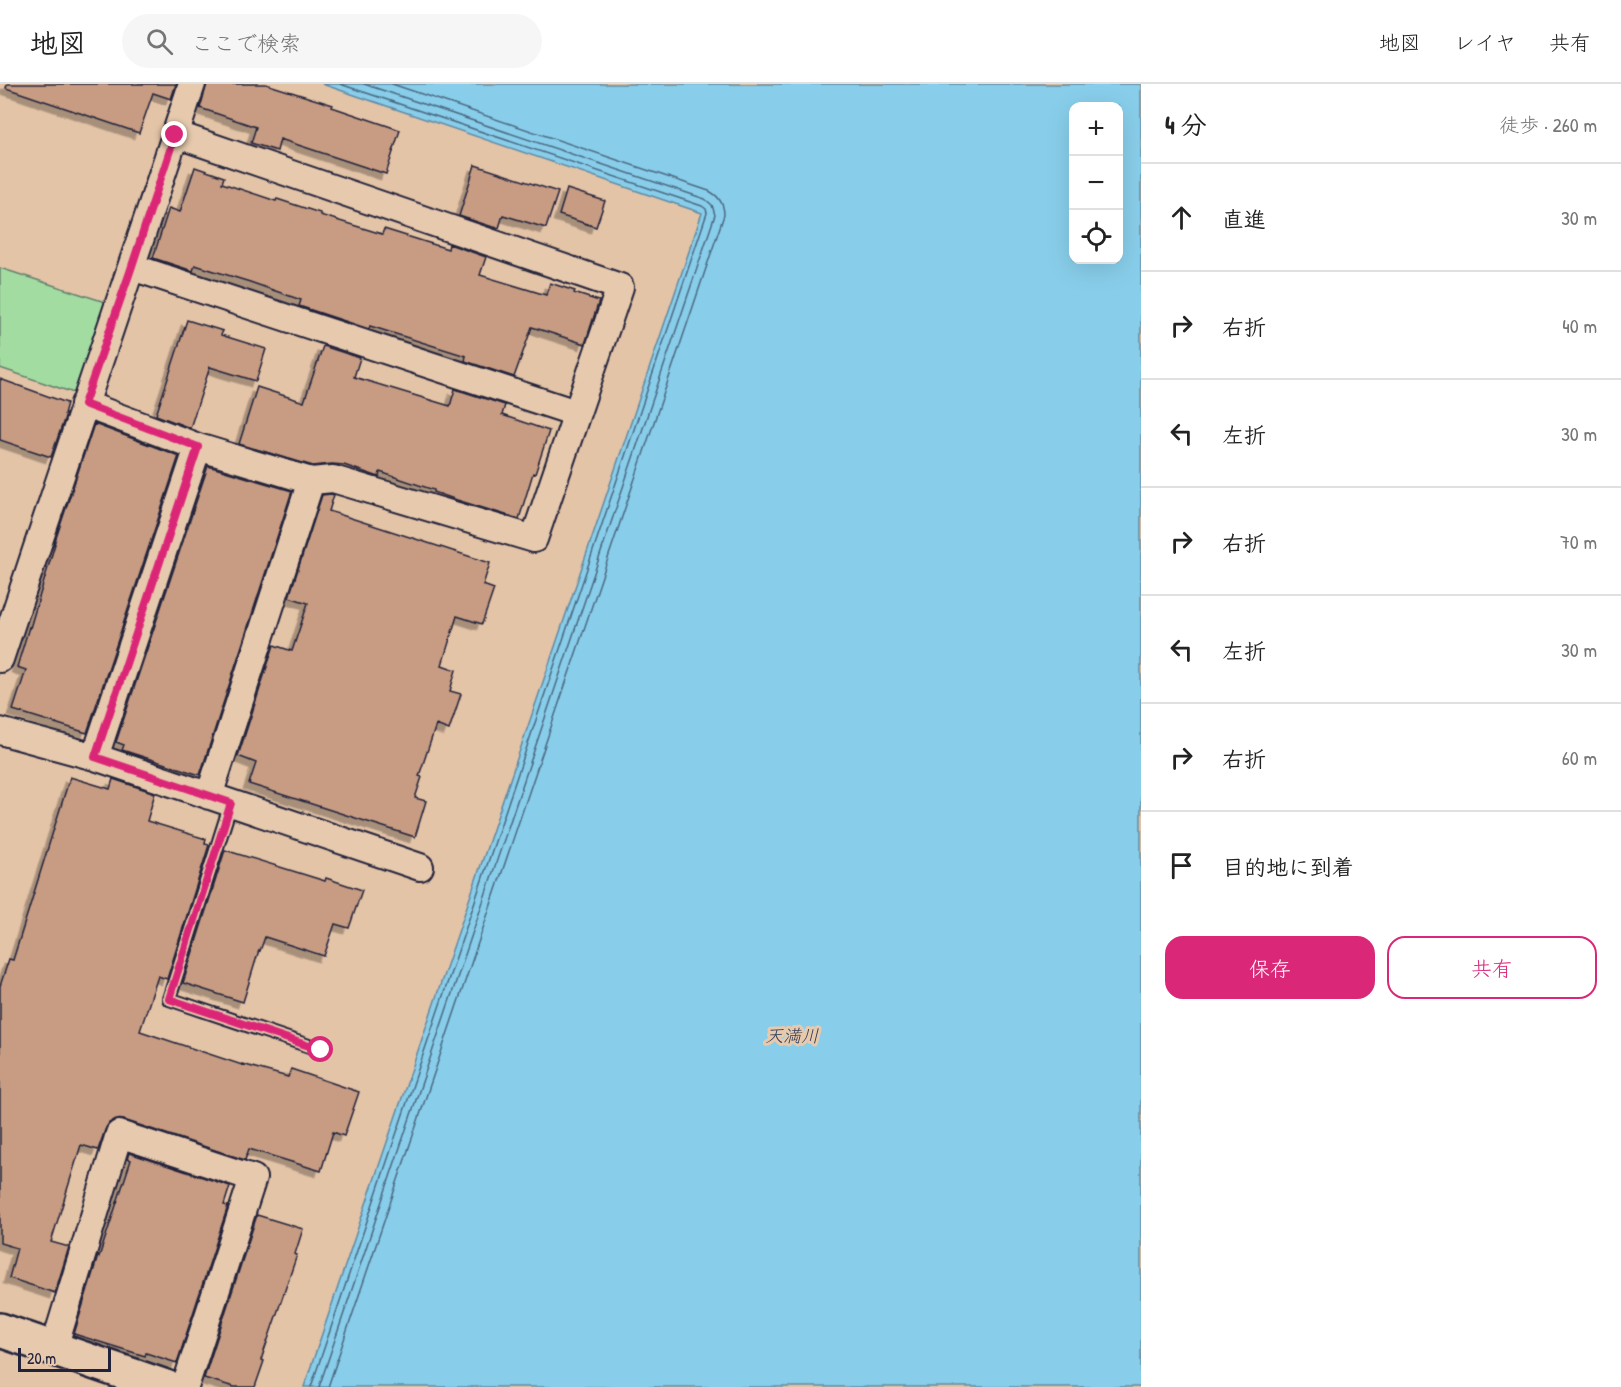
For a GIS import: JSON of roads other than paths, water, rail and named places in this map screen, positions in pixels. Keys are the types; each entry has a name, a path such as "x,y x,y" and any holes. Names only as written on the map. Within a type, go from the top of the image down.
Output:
{"street":[{"path":"0,659 192,84"},
{"path":"84,404 198,447 311,481 333,479 534,539 620,287 175,135"},
{"path":"132,267 576,413"},
{"path":"95,757 198,447"},
{"path":"220,800 311,481"},
{"path":"0,731 95,757 420,867"},
{"path":"54,1348 119,1134 253,1178 185,1387"},
{"path":"0,1330 166,1387"}],"lane":[{"path":"220,800 169,999 321,1050"}],"water":[{"name":"天満川","path":"322,84 1141,84 1141,1387 304,1387 702,213"}]}
